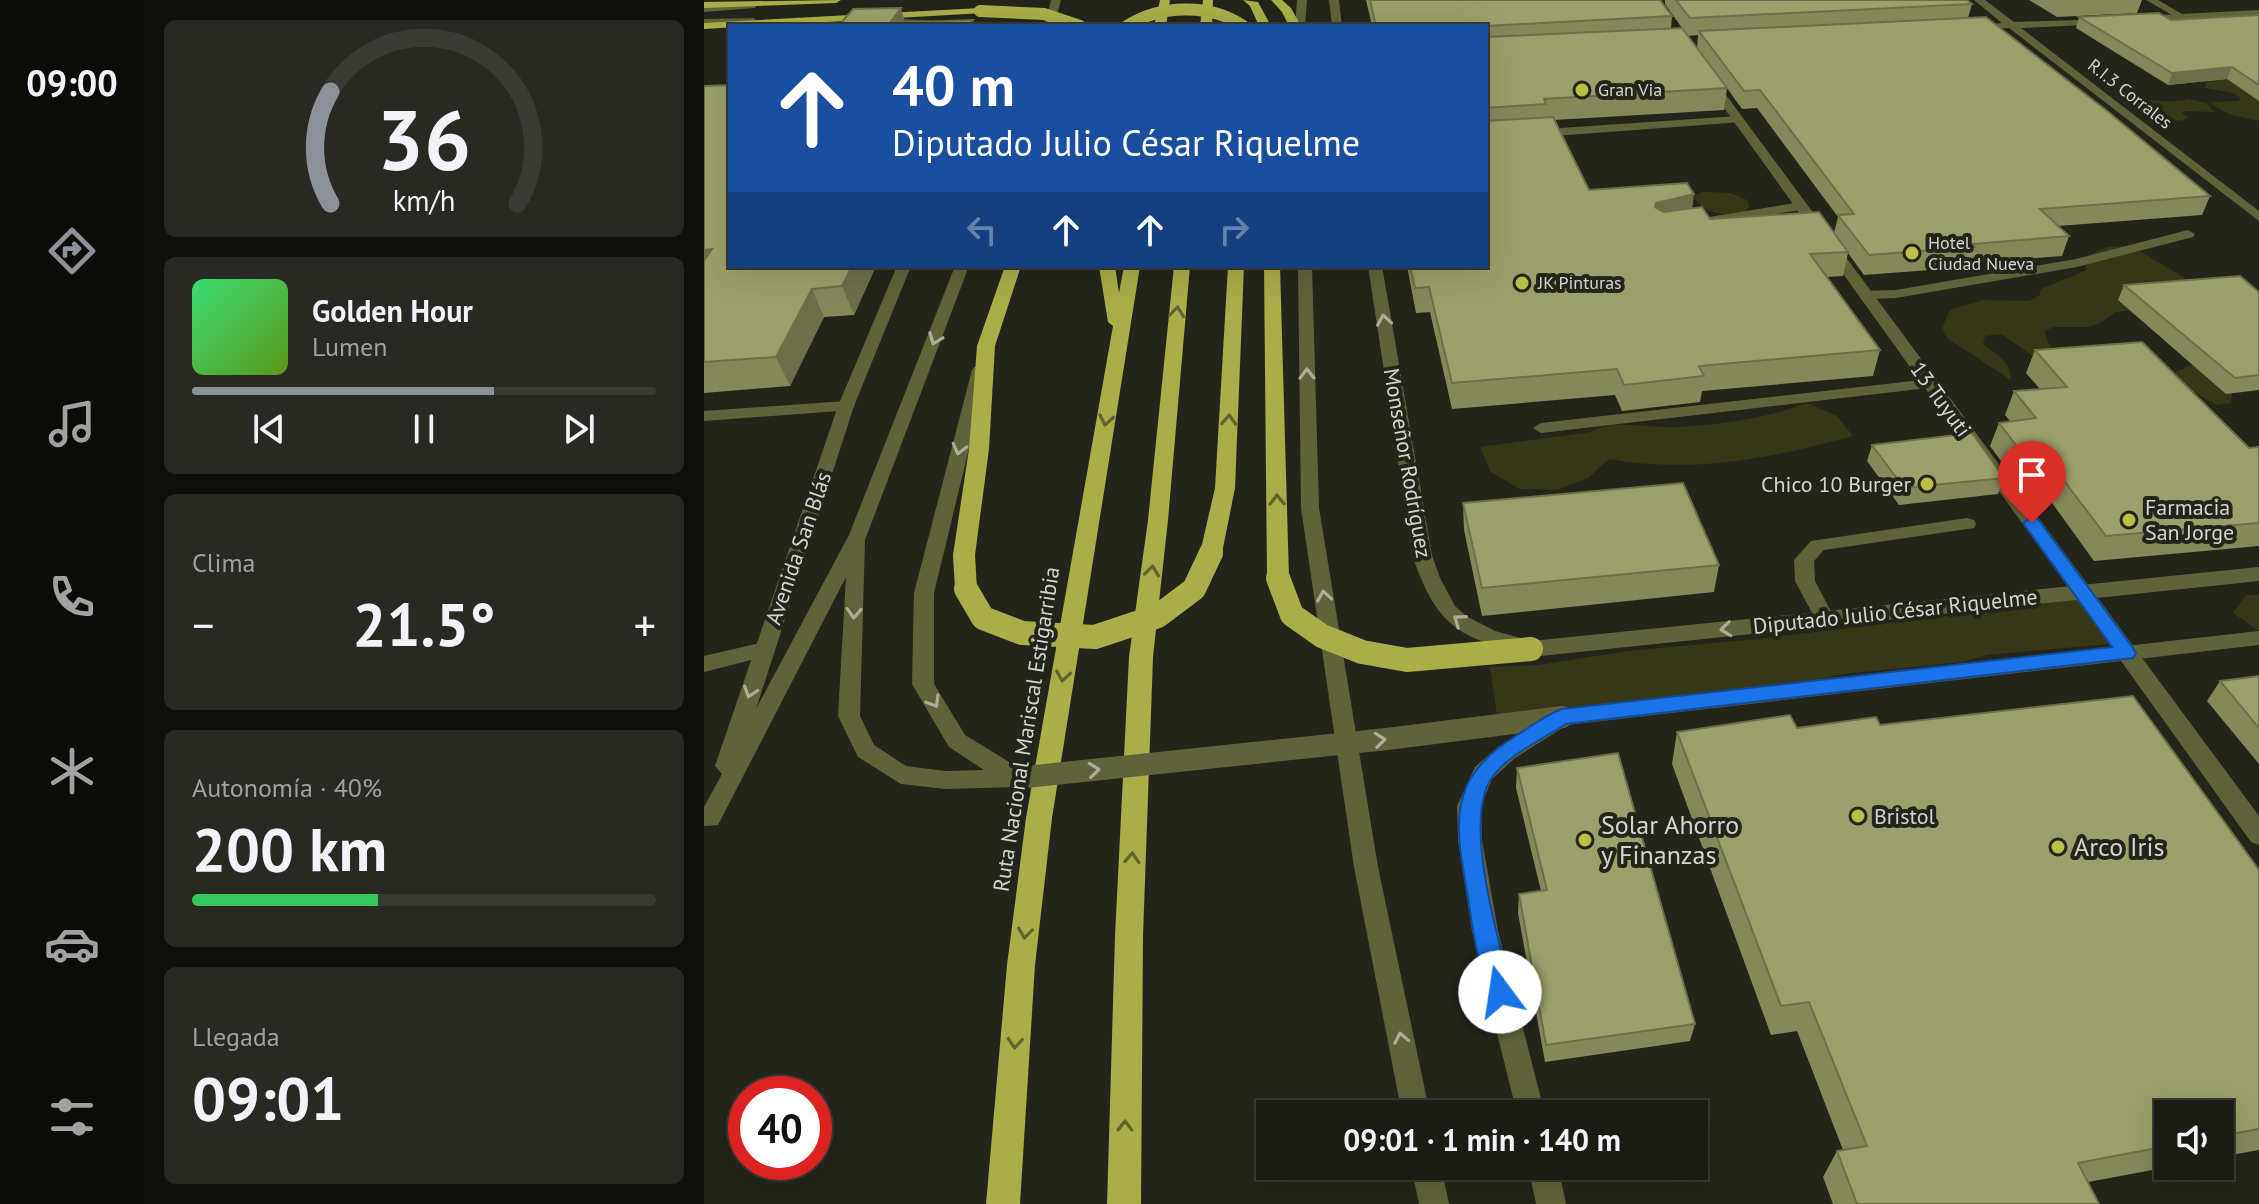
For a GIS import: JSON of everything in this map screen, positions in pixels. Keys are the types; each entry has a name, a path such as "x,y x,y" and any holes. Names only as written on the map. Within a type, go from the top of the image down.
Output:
{"highway":[{"path":"704,7 729,2 833,0"},
{"path":"1160,24 1165,0"},
{"path":"1206,24 1208,0"},
{"path":"1248,0 1254,4 1264,24"},
{"path":"1276,0 1297,24"},
{"path":"704,24 1016,10 1054,15 1075,24"},
{"path":"1131,24 1145,16 1199,10 1235,18 1241,24"},
{"path":"1012,268 986,346 979,449 964,555 966,589 983,618 1022,633 1095,637 1158,616 1194,589 1211,553 1225,488 1236,268"},
{"path":"1107,268 1119,343"},
{"name":"Ruta Nacional Mariscal Estigarribia","path":"1003,1204 1021,965 1039,818 1132,268"},
{"path":"1124,1204 1129,936 1141,657 1158,520 1182,268"},
{"path":"1272,268 1278,578 1292,615 1322,636 1362,652 1407,660 1531,649"}],"street":[{"path":"704,7 833,0"},
{"path":"1050,24 1056,0"},
{"path":"1298,24 1302,0"},
{"path":"1334,0 1337,24"},
{"name":"R.I.3 Corrales","path":"1979,0 2259,217"},
{"path":"2151,0 2182,17"},
{"path":"2135,19 2259,13"},
{"path":"816,20 963,24"},
{"path":"1964,28 2120,20"},
{"name":"13 Tuyuti","path":"1698,64 2259,835"},
{"path":"1488,137 1738,120"},
{"path":"1691,225 1801,206"},
{"path":"1866,295 1896,294 2077,263 2188,234"},
{"name":"Avenida San Blás","path":"707,826 846,406 903,268"},
{"path":"707,826 858,535 961,268"},
{"path":"1305,268 1310,508 1366,867 1413,1100"},
{"name":"Monseñor Rodríguez","path":"1375,268 1422,555 1435,595 1462,624 1498,640 1531,649"},
{"path":"986,346 924,593 923,684 957,741 1016,778"},
{"path":"1541,428 1930,384"},
{"path":"704,416 846,406"},
{"path":"1825,619 1805,581 1804,560 1818,545 1967,524"},
{"path":"858,535 849,716 866,751 901,775 946,780 1016,778 1387,739 2259,638"},
{"name":"Diputado Julio César Riquelme","path":"1531,649 2259,574"},
{"path":"704,664 764,650"},
{"path":"1527,1100 1485,931 1470,840 1469,806 1483,773 1507,752 1562,717"},
{"path":"1429,1180 1434,1204"},
{"path":"1546,1180 1551,1204"}],"green space":[{"path":"2225,77 2259,92 2259,121 2228,114 2209,102 2239,101 2241,98 2233,93 2205,88 2207,81"},
{"path":"2188,99 2206,103 2214,112 2185,111 2182,113 2188,117 2182,121 2151,115 2150,110 2129,106 2124,101 2180,101"},
{"path":"1703,192 1731,193 1747,200 1750,206 1745,212 1731,214 1709,211 1694,196"},
{"path":"2122,246 2138,250 2188,280 2130,310 2116,312 2100,323 2088,327 2054,327 2044,331 2051,349 2039,360 2001,334 1985,336 1983,344 2006,363 2011,380 1947,338 1942,328 1950,310 1983,300 2029,301 2039,296 2041,289 2085,271 2089,255 2107,247"},
{"path":"2197,362 2232,393 2231,403 2216,405 2175,381 2176,372"},
{"path":"1807,403 1837,416 1853,436 1763,457 1701,464 1671,465 1609,459 1588,478 1557,490 1520,489 1491,472 1480,447 1591,432 1611,426 1677,427 1727,422 1759,417"},
{"path":"2246,595 2259,595 2259,631 2233,613"},
{"path":"2077,600 2109,644 1987,655 1963,662 1844,674 1806,682 1497,715 1490,667 1538,665 1628,651 1757,639"}],"building":[{"path":"1370,0 1660,0 1672,16 1488,26 1376,24"},
{"path":"1676,0 1967,0 1972,4 1690,18"},
{"path":"901,8 890,23 973,20 970,24 826,24 841,23 853,9"},
{"path":"2159,13 2171,20 2259,15 2259,85 2232,67 2172,73 2079,17"},
{"path":"1986,17 2210,196 2040,209 2069,236 1869,255 1838,215 1854,214 1760,90 1744,91 1699,31"},
{"path":"1682,28 1727,88 1544,99 1546,104 1488,108 1488,37"},
{"path":"728,85 728,268 851,268 842,286 812,289 776,357 704,362 704,261 712,249 704,250 704,86"},
{"path":"1553,117 1589,190 1687,183 1694,194 1656,203 1655,207 1663,212 1702,207 1710,219 1819,212 1848,252 1810,254 1880,350 1699,366 1704,376 1624,385 1617,369 1452,383 1429,287 1415,288 1410,268 1488,268 1488,121"},
{"path":"2240,276 2259,292 2259,375 2235,378 2124,285"},
{"path":"2142,342 2249,448 2259,447 2259,523 2106,536 2052,465 2033,467 1999,423 2036,418 2014,391 2067,387 2035,350"},
{"path":"1972,433 2004,478 1904,488 1872,445"},
{"path":"1683,483 1719,565 1482,588 1463,503"},
{"path":"2259,676 2259,728 2220,681"},
{"path":"2133,696 2259,870 2259,1129 2234,1133 2234,1100 2154,1100 2154,1149 2078,1163 2099,1204 1857,1204 1837,1151 1867,1146 1809,1002 1781,1006 1677,732 1790,715 1797,728 1876,717 1880,725"},
{"path":"1618,753 1695,1024 1546,1045 1519,894 1547,890 1517,768"}],"place":[{"name":"Gran Via","path":"1582,90"},
{"name":"Hotel Ciudad Nueva","path":"1912,253"},
{"name":"JK Pinturas","path":"1522,283"},
{"name":"Chico 10 Burger","path":"1927,484"},
{"name":"Farmacia San Jorge","path":"2129,520"},
{"name":"Bristol","path":"1858,816"},
{"name":"Solar Ahorro y Finanzas","path":"1585,840"},
{"name":"Arco Iris","path":"2058,847"}],"route":[{"path":"1500,992 1485,931 1470,840 1469,806 1483,773 1507,752 1562,717 2126,653 2032,523"}]}
